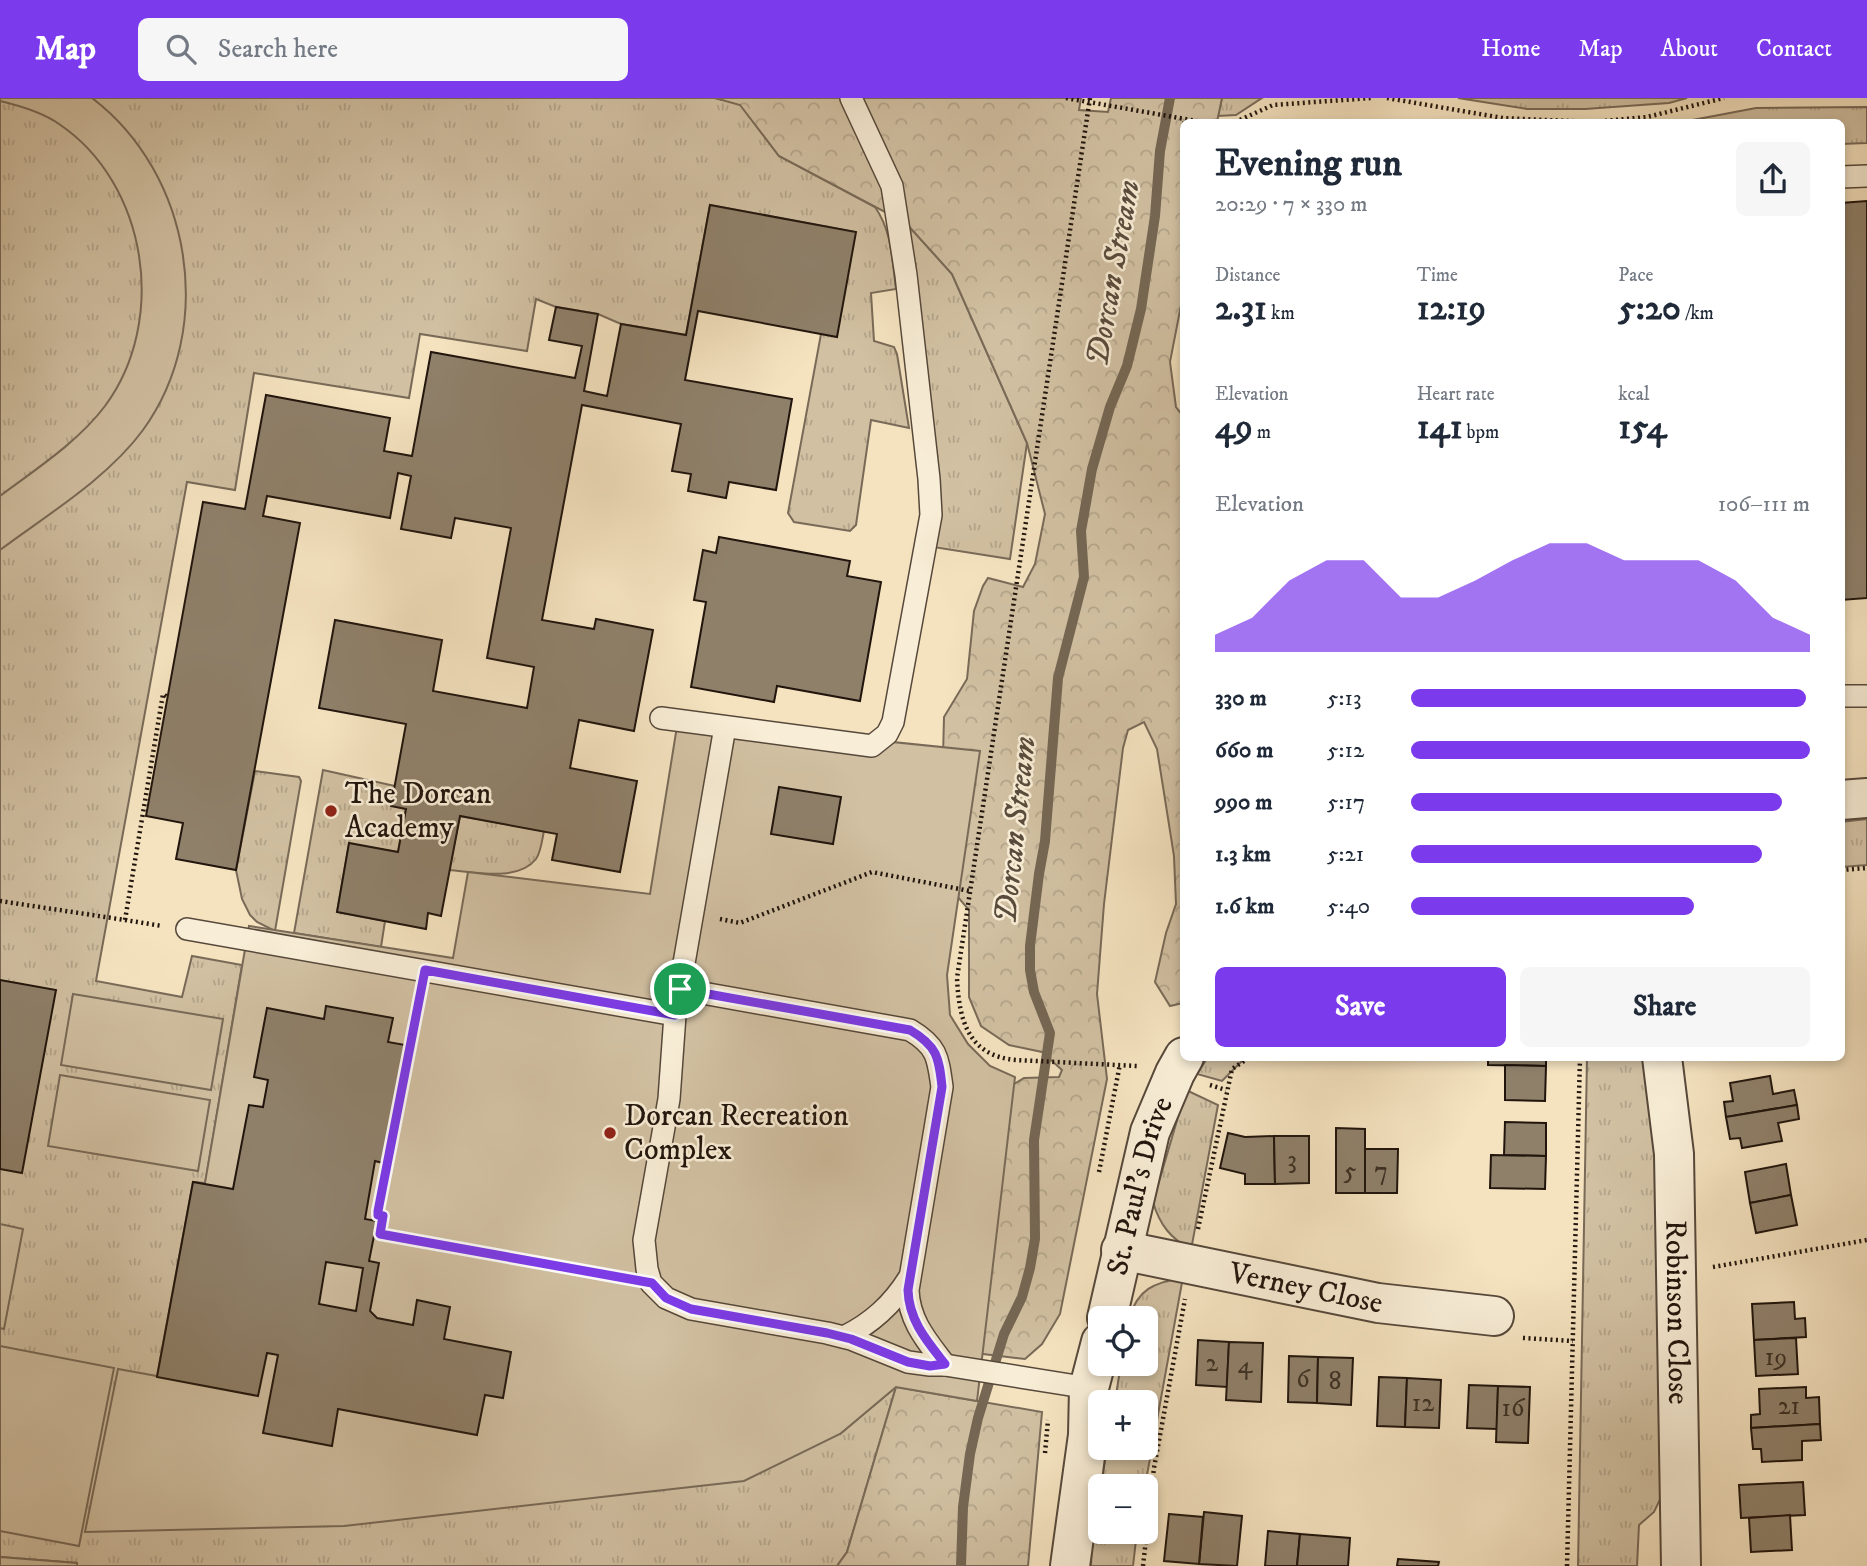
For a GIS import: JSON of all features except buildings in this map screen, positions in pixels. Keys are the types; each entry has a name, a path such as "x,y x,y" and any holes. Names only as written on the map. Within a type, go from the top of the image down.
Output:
{"street":[{"path":"1845,800 1867,799"},
{"name":"Robinson Close","path":"1662,1061 1674,1154 1681,1566"},
{"name":"St. Paul's Drive","path":"1109,1306 1150,1132 1180,1065"},
{"name":"Verney Close","path":"1121,1250 1378,1303 1494,1316"},
{"path":"1070,1566 1088,1435 1089,1388 1092,1376"}],"lane":[{"path":"661,718 872,746 887,734 893,722 931,515 929,479 906,275 892,186 851,98"},
{"path":"1845,177 1867,176"},
{"path":"1845,696 1867,695"},
{"path":"725,727 675,1015 669,1099 644,1240 647,1269 652,1283 666,1298 691,1309 844,1337 908,1362 953,1366 1089,1388"},
{"path":"187,929 675,1015"},
{"path":"680,989 910,1030 924,1038 939,1059 942,1087 910,1277 908,1305 913,1320 953,1366"},
{"path":"844,1337 879,1315 910,1277"}],"path":[{"path":"1066,98 1090,100 1185,119"},
{"path":"1242,119 1273,105 1372,98"},
{"path":"1387,98 1503,118 1525,119"},
{"path":"1625,119 1647,117 1724,98"},
{"path":"1090,100 957,978 958,1005 972,1038 981,1049 999,1059 1180,1065"},
{"path":"125,920 163,694 167,697"},
{"path":"1845,870 1867,868"},
{"path":"692,914 740,923 872,872 970,891"},
{"path":"0,901 187,929"},
{"path":"425,970 378,1211 378,1215 383,1216 377,1234 652,1283"},
{"path":"1143,1566 1154,1468 1191,1263 1232,1069 1244,1061"},
{"path":"1567,1566 1580,1061"},
{"path":"1677,1273 1867,1240"},
{"path":"1494,1316 1511,1337 1573,1341"}],"green space":[{"path":"0,98 715,98 740,104 779,156 875,207 881,216 890,246 896,289 871,293 874,341 894,347 897,354 909,428 871,420 856,525 850,531 794,522 788,513 821,334 855,232 710,205 686,335 621,324 598,314 556,307 536,299 527,351 420,334 409,398 254,373 235,490 187,482 96,981 182,997 192,956 242,965 205,1184 193,1182 840,1434 896,1387 847,1552 837,1566 77,1566 77,1563 0,1557"},
{"path":"0,98 92,98 126,130 153,168 172,210 183,254 186,300 180,346 166,390 143,430 129,448 95,480 0,550 0,496 69,443 105,406 125,372 137,335 142,295 139,256 129,217 113,181 89,150 59,124 31,110 0,101"},
{"path":"715,98 1081,98 1079,110 1108,112 1111,98 1222,98 1218,119 1180,119 1180,310 1170,362 1176,407 1180,412 1180,1004 1170,1006 1155,982 1166,933 1176,904 1174,856 1157,749 1144,722 1128,730 1123,748 1104,904 1097,994 1107,1079 1060,1314 1042,1344 1025,1359 967,1352 993,1097 1024,1078 1059,1077 1062,1070 1042,1052 1009,1045 981,1026 969,997 969,910 940,876 944,717 967,679 974,611 988,578 1023,587 1035,564 1045,514 1027,443 952,274 906,223 779,156 740,105"},
{"path":"1222,98 1262,98 1236,115 1218,116"},
{"path":"1458,98 1687,98 1669,103 1585,109 1527,109"},
{"path":"1867,107 1867,143 1845,144 1845,119 1698,119 1756,108"},
{"path":"906,223 952,274 1027,443 1010,559 933,547"},
{"name":"Dorcan Recreation Complex","path":"678,720 980,751 947,975 950,1015 968,1044 990,1066 1015,1077 977,1401 896,1387 840,1434 744,1481 344,1526 85,1532 118,1369 157,1376 193,1182 205,1183 249,926 453,958 468,872 650,894"},
{"path":"323,770 395,786 392,806 406,809 398,852 349,844 337,912 385,921 381,947 294,933"},
{"path":"255,771 299,777 301,781 275,931 257,922 250,915 242,899 236,870"},
{"path":"460,816 544,831 538,856 528,866 507,873 449,870"},
{"path":"1867,819 1867,865 1845,867 1845,822"},
{"path":"73,994 223,1019 211,1090 61,1065"},
{"path":"1205,1061 1242,1061 1222,1081 1197,1074"},
{"path":"1587,1061 1647,1061 1659,1205 1664,1491 1654,1512 1639,1525 1637,1566 1578,1566"},
{"path":"60,1075 210,1100 198,1171 48,1146"},
{"path":"1186,1090 1218,1105 1191,1250 1167,1230 1153,1202"},
{"path":"0,1224 23,1229 4,1329 0,1328"},
{"path":"1183,1277 1158,1414 1158,1390 1117,1390 1119,1376 1158,1376 1158,1306 1134,1306 1149,1288"},
{"path":"0,1346 114,1368 79,1546 0,1531"},
{"path":"896,1387 1042,1412 1028,1566 837,1566 847,1552"},
{"path":"1105,1460 1150,1460 1147,1474 1103,1474"},
{"path":"1092,1544 1136,1544 1133,1566 1091,1566"},
{"path":"0,1557 77,1563 77,1566 0,1566"}],"waterway":[{"name":"Dorcan Stream","path":"961,1566 963,1507 978,1418 1004,1334 1022,1297 1035,1239 1034,1140 1050,1033 1034,992 1030,946 1045,841 1058,678 1084,577 1081,531 1092,469 1110,407 1127,366 1141,309 1155,216 1160,151 1170,98"}],"place":[{"name":"The Dorcan Academy","path":"331,811"},
{"name":"Dorcan Recreation Complex","path":"610,1133"}],"route":[{"path":"425,970 675,1015 680,989 910,1030 924,1038 939,1059 942,1087 908,1290 908,1305 923,1336 945,1364 930,1366 908,1362 851,1339 827,1333 691,1309 673,1303 652,1283 380,1234 383,1216 378,1215 378,1211 425,970"}]}
